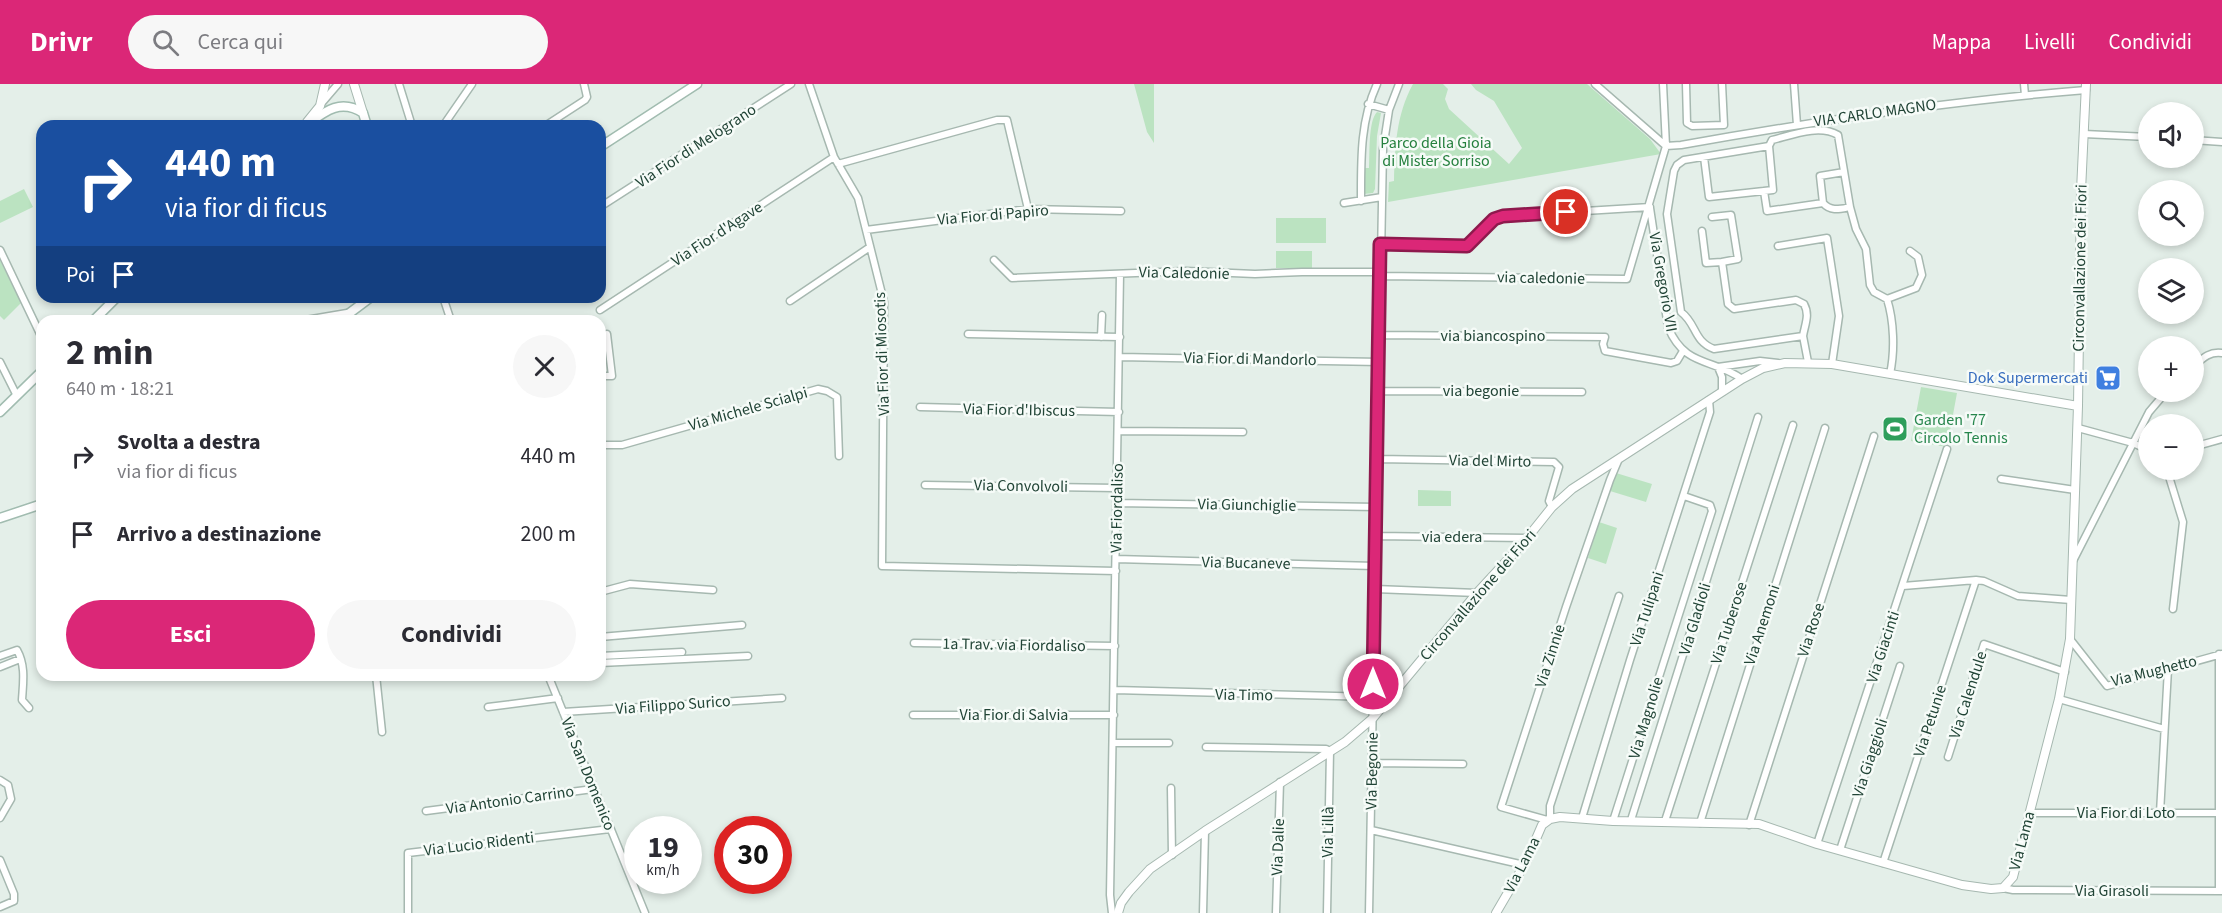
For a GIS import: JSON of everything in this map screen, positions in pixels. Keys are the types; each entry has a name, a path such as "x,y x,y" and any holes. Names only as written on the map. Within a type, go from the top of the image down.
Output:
{"main road":[{"path":"606,143 697,84"},
{"path":"313,120 333,108 345,105 354,107 363,113 365,120"},
{"path":"99,315 111,303"},
{"path":"346,315 363,303"},
{"path":"0,412 36,380"},
{"path":"0,518 36,506"}],"street":[{"path":"320,106 325,84"},
{"path":"309,120 338,84"},
{"path":"354,84 363,113"},
{"path":"399,84 410,120"},
{"path":"447,120 472,84"},
{"path":"554,120 585,100 587,97 584,84"},
{"name":"Via Fior di Melograno","path":"606,203 791,84"},
{"name":"Via Fior di Miosotis","path":"809,84 834,158 858,198 884,302 882,566 1116,571"},
{"path":"1361,201 1364,123 1368,104 1377,84"},
{"name":"Via Begonie","path":"1369,913 1383,149 1389,110 1399,84"},
{"path":"1595,84 1666,146"},
{"path":"1380,244 1467,246 1494,219 1503,216 1650,207 1666,146 1663,84"},
{"path":"1686,84 1688,123 1692,126 1724,126"},
{"path":"1722,84 1725,137"},
{"path":"1794,84 1797,125"},
{"path":"2024,84 2025,95"},
{"name":"VIA CARLO MAGNO","path":"1666,146 1931,105 2086,87"},
{"name":"Circonvallazione dei Fiori","path":"1118,913 1121,903 1150,869 1330,751 1373,718 1477,593 1528,538 1552,507 1572,489 1742,379 1763,368 1785,363 1808,362 1832,364 2078,406 2086,87"},
{"path":"1368,104 1389,110"},
{"path":"838,164 998,120 1007,120 1028,208"},
{"path":"1812,122 1814,131"},
{"path":"1704,157 1709,197 1773,190 1769,146 1772,140 1814,131 1830,131 1838,135 1850,207 1856,229 1866,249 1870,285 1874,292 1887,299 1890,307 1892,342 1890,374"},
{"path":"2084,134 2138,137"},
{"path":"1711,140 1714,155"},
{"path":"2204,141 2222,142"},
{"path":"1769,146 1684,160 1677,165 1667,214 1681,312 1689,318 1695,334 1704,345 1714,349 1803,336"},
{"name":"Via Fior d'Agave","path":"600,310 834,158"},
{"path":"1844,172 1820,176 1823,203 1827,208 1833,210 1850,207"},
{"path":"1764,191 1767,211 1823,203"},
{"path":"1344,203 1382,197"},
{"name":"via caledonie","path":"1381,274 1627,279 1642,224 1650,207"},
{"name":"Via Gregorio VII","path":"1650,207 1668,327 1673,340 1683,351 1701,362 1731,371 1742,379"},
{"name":"Via Fior di Papiro","path":"866,230 1028,208 1121,211"},
{"path":"1702,231 1706,263 1738,259 1731,214 1712,217"},
{"path":"1778,246 1827,238 1839,316 1832,364"},
{"path":"790,301 870,247"},
{"path":"0,250 36,325"},
{"path":"1887,299 1916,288 1922,275 1918,257 1910,251"},
{"name":"Via Caledonie","path":"994,260 1012,278 1186,271 1256,274 1302,272 1381,274"},
{"path":"1722,262 1728,304 1734,309 1796,300 1804,304 1808,319 1803,336 1808,362"},
{"name":"Via Fiordaliso","path":"1112,913 1110,895 1120,274"},
{"path":"338,315 349,313"},
{"path":"1101,337 1102,315"},
{"path":"606,376 612,376 607,334"},
{"path":"968,334 1120,337"},
{"name":"via biancospino","path":"1380,335 1605,337 1603,348 1608,352 1671,363 1677,361 1683,351"},
{"path":"2204,358 2216,352 2222,353"},
{"name":"Via Fior di Mandorlo","path":"1120,357 1380,362"},
{"path":"1722,392 1722,377 1718,367 1760,361 1785,363"},
{"path":"0,362 17,396"},
{"name":"Via Michele Scialpi","path":"606,445 622,445 818,389 837,397 839,456"},
{"name":"via begonie","path":"1379,391 1582,392"},
{"name":"Via Tulipani","path":"1582,818 1710,412 1709,400"},
{"path":"2072,562 2156,402"},
{"name":"Via Lama","path":"1496,913 1524,865 1542,825 1549,819 1760,824 1817,844 1962,885 1991,889 2002,888 2013,877 2065,672 2070,639 2078,406"},
{"name":"Via Fior d'Ibiscus","path":"920,407 1119,412"},
{"name":"Via Gladioli","path":"1631,820 1758,417"},
{"name":"Via Tuberose","path":"1665,821 1793,425"},
{"name":"Via Anemoni","path":"1700,823 1825,428"},
{"path":"2078,428 2138,445"},
{"path":"1119,432 1243,432"},
{"name":"Via Rose","path":"1749,825 1874,436"},
{"path":"2204,444 2222,440"},
{"name":"Via Giacinti","path":"1817,844 1947,449"},
{"name":"Via del Mirto","path":"1378,459 1554,462 1559,467 1549,501 1552,507"},
{"name":"Via Zinnie","path":"1549,819 1501,807 1566,607 1618,461"},
{"path":"2001,479 2075,490"},
{"path":"2170,480 2183,522 2173,609"},
{"name":"Via Convolvoli","path":"925,485 1117,488"},
{"name":"Via Magnolie","path":"1613,821 1712,511 1710,504 1684,496"},
{"name":"Via Giunchiglie","path":"1117,502 1377,507"},
{"name":"via edera","path":"1376,536 1528,538"},
{"name":"Via Bucaneve","path":"1116,559 1375,566"},
{"path":"1903,586 1976,580 1984,581 2018,596 2071,600"},
{"name":"Via Petunie","path":"1883,863 1976,580"},
{"path":"606,590 630,584 713,590"},
{"path":"1375,590 1477,593"},
{"name":"Via Lama","path":"1549,819 1550,806 1619,596"},
{"path":"606,636 742,625"},
{"name":"Via Mughetto","path":"2070,639 2107,686 2221,654"},
{"name":"1a Trav. via Fiordaliso","path":"914,643 1115,646"},
{"name":"Via Calendule","path":"1948,757 1984,644 2065,672"},
{"path":"0,656 16,650 20,657 23,666 22,700 29,708"},
{"path":"606,656 682,652"},
{"path":"2220,891 2221,654"},
{"path":"606,663 748,656"},
{"path":"0,667 20,657"},
{"name":"Via Giaggioli","path":"1840,850 1900,666"},
{"path":"2160,813 2168,669"},
{"path":"377,681 382,732"},
{"name":"Via San Domenico","path":"551,681 624,861"},
{"name":"Via Timo","path":"1115,690 1373,697"},
{"path":"488,707 558,698"},
{"name":"Via Filippo Surico","path":"563,712 782,698"},
{"path":"2059,699 2163,729"},
{"name":"Via Fior di Salvia","path":"914,715 1114,715"},
{"path":"1113,743 1169,743"},
{"path":"1206,747 1326,749 1330,751"},
{"name":"Via Lillà","path":"1327,913 1330,751"},
{"path":"1372,763 1463,764"},
{"path":"0,780 8,785 11,799 0,818"},
{"name":"Via Dalie","path":"1276,913 1280,782"},
{"path":"1171,788 1172,855"},
{"name":"Via Antonio Carrino","path":"426,811 593,789"},
{"name":"Via Fior di Loto","path":"2030,813 2221,813"},
{"name":"Via Lucio Ridenti","path":"408,913 408,853 610,829"},
{"path":"1371,830 1524,865"},
{"path":"1203,913 1205,831"},
{"path":"0,860 14,894 14,901 0,907"},
{"name":"Via Girasoli","path":"2002,888 2013,891 2220,891"},
{"name":"Via San Domenico","path":"637,894 645,913"}],"green space":[{"path":"1134,84 1154,84 1154,143 1147,132"},
{"name":"Parco della Gioia di Mister Sorriso","path":"1413,84 1443,84 1448,89 1445,99 1449,109 1509,164 1522,148 1494,101 1476,90 1471,84 1587,84 1650,139 1661,154 1388,202 1389,182 1394,181 1400,119"},
{"path":"1377,112 1381,113 1377,136 1375,189 1373,193 1364,194 1365,168 1369,168 1372,123"},
{"path":"24,189 33,207 0,223 0,201"},
{"path":"1276,218 1326,218 1326,243 1276,243"},
{"path":"1276,251 1312,251 1312,268 1276,268"},
{"path":"0,260 21,303 4,320 0,316"},
{"path":"1921,387 1957,393 1947,447 1911,441"},
{"path":"1616,473 1652,484 1646,502 1610,491"},
{"path":"1418,490 1451,491 1451,506 1418,506"},
{"path":"1599,522 1617,528 1606,564 1588,558"}],"place":[{"name":"Dok Supermercati","path":"2108,378"},
{"name":"Garden '77 Circolo Tennis","path":"1895,429"}],"route":[{"path":"1373,684 1380,362 1380,244 1467,246 1494,219 1503,216 1566,212"}]}
